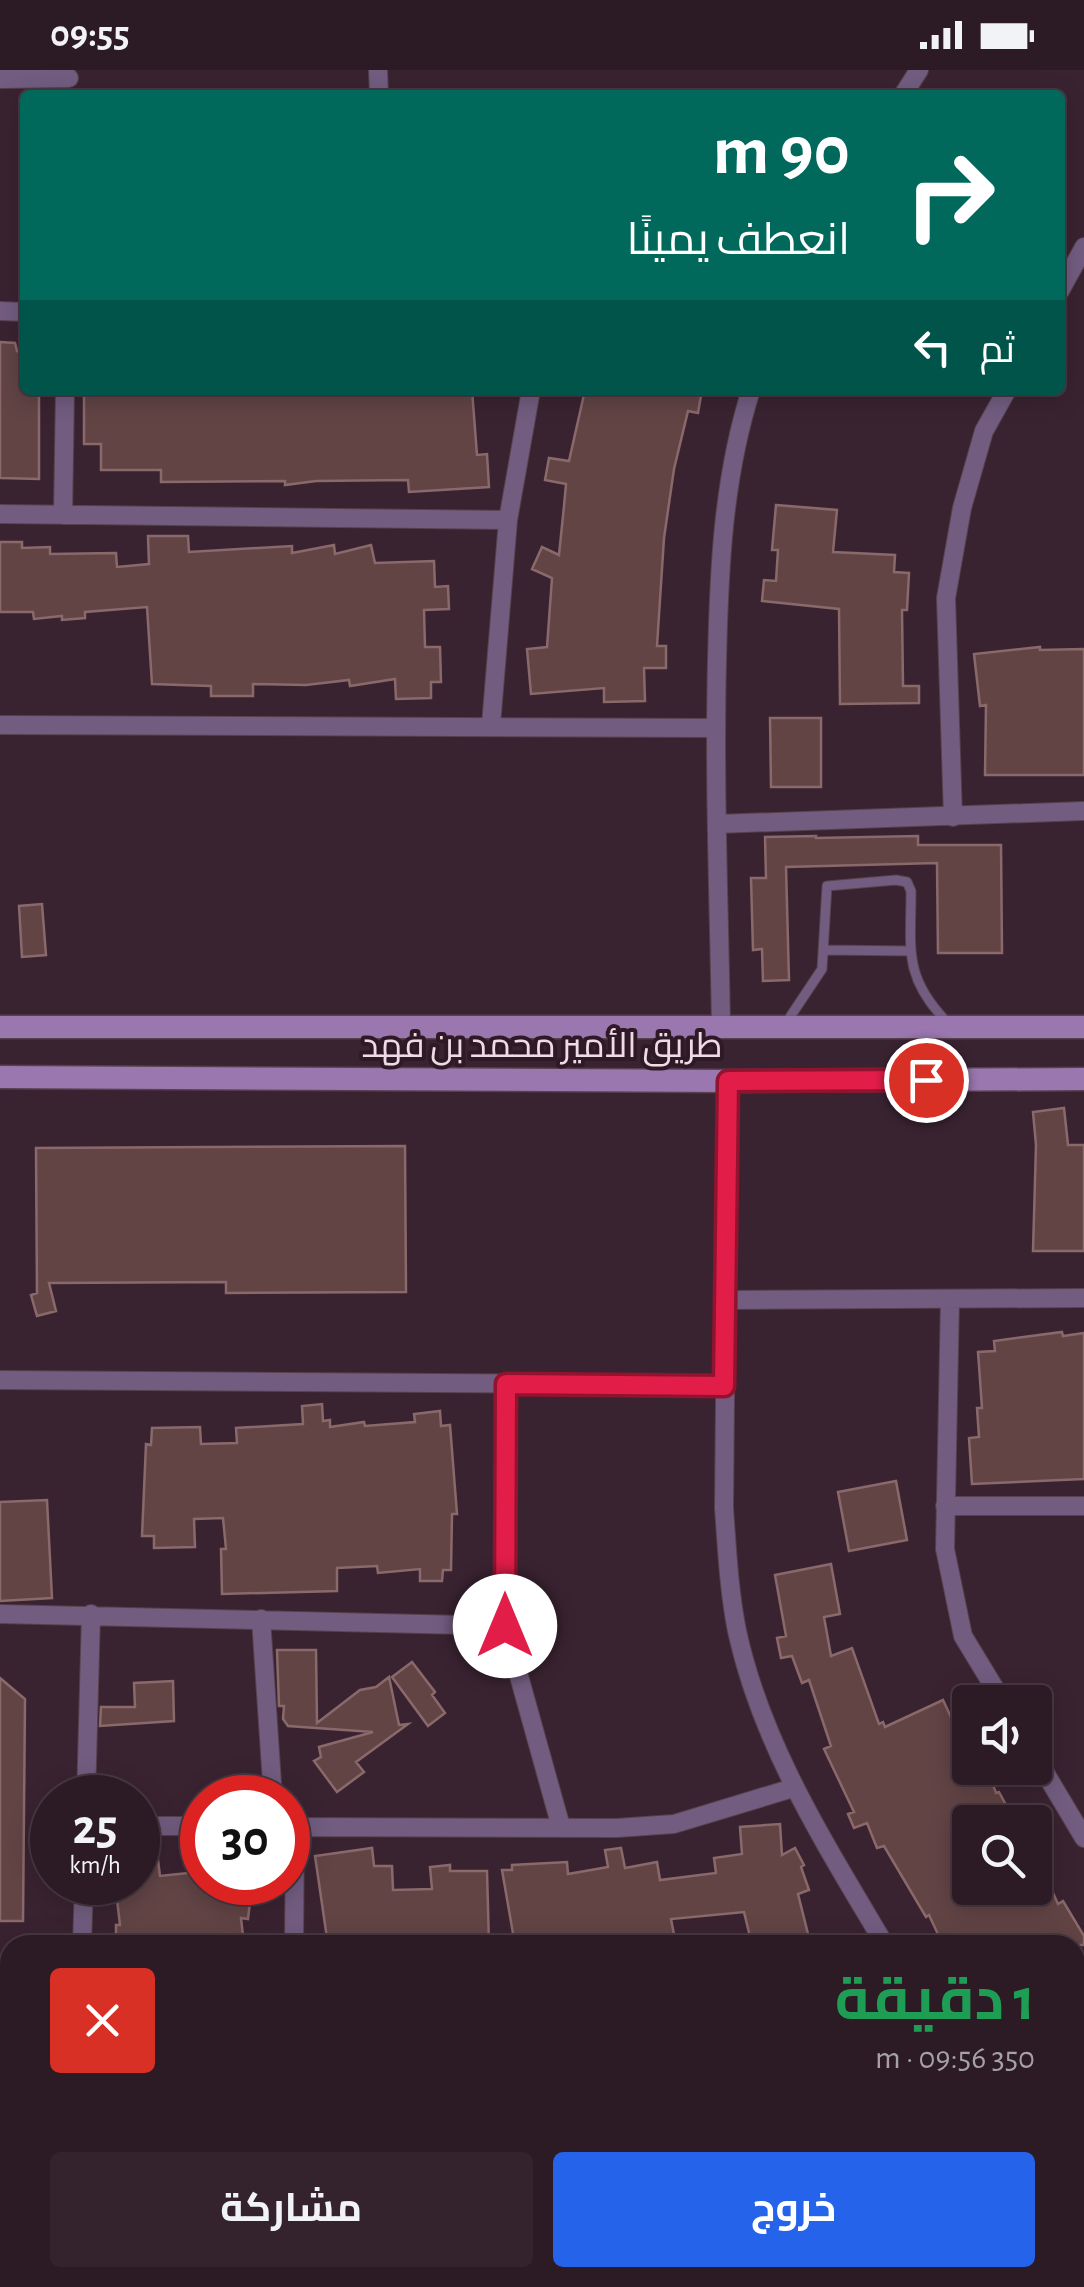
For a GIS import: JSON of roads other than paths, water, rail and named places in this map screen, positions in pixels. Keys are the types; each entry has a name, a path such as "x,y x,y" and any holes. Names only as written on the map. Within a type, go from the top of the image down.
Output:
{"street":[{"path":"0,79 69,81"},
{"path":"1078,274 1084,248"},
{"path":"64,515 65,395"},
{"path":"491,725 508,520 530,395"},
{"path":"722,1026 716,728 719,571 726,500 749,395"},
{"path":"952,817 946,598 967,489 984,431 1003,395"},
{"path":"0,514 508,520"},
{"path":"0,725 716,728"},
{"path":"717,824 1084,812"},
{"name":"طريق الأمير محمد بن فهد","path":"0,1026 1084,1027"},
{"name":"طريق الأمير محمد بن فهد","path":"0,1076 1084,1079"},
{"path":"728,1081 724,1508 738,1632 755,1692 793,1788 879,1935"},
{"path":"727,1300 1084,1298"},
{"path":"950,1299 945,1550 963,1636 993,1685"},
{"path":"0,1380 724,1386"},
{"path":"506,1384 505,1626 561,1827"},
{"path":"946,1506 1084,1506"},
{"path":"0,1614 505,1626"},
{"path":"87,1775 91,1614"},
{"path":"261,1619 271,1775"},
{"path":"1052,1784 1084,1838"},
{"path":"310,1827 616,1828 674,1824 793,1788"},
{"path":"82,1935 83,1905"},
{"path":"293,1905 294,1935"}],"lane":[{"path":"784,1026 815,985 822,969 827,886 896,880 906,882 911,891 911,951 917,985 951,1026"},
{"path":"824,950 911,951"}]}
